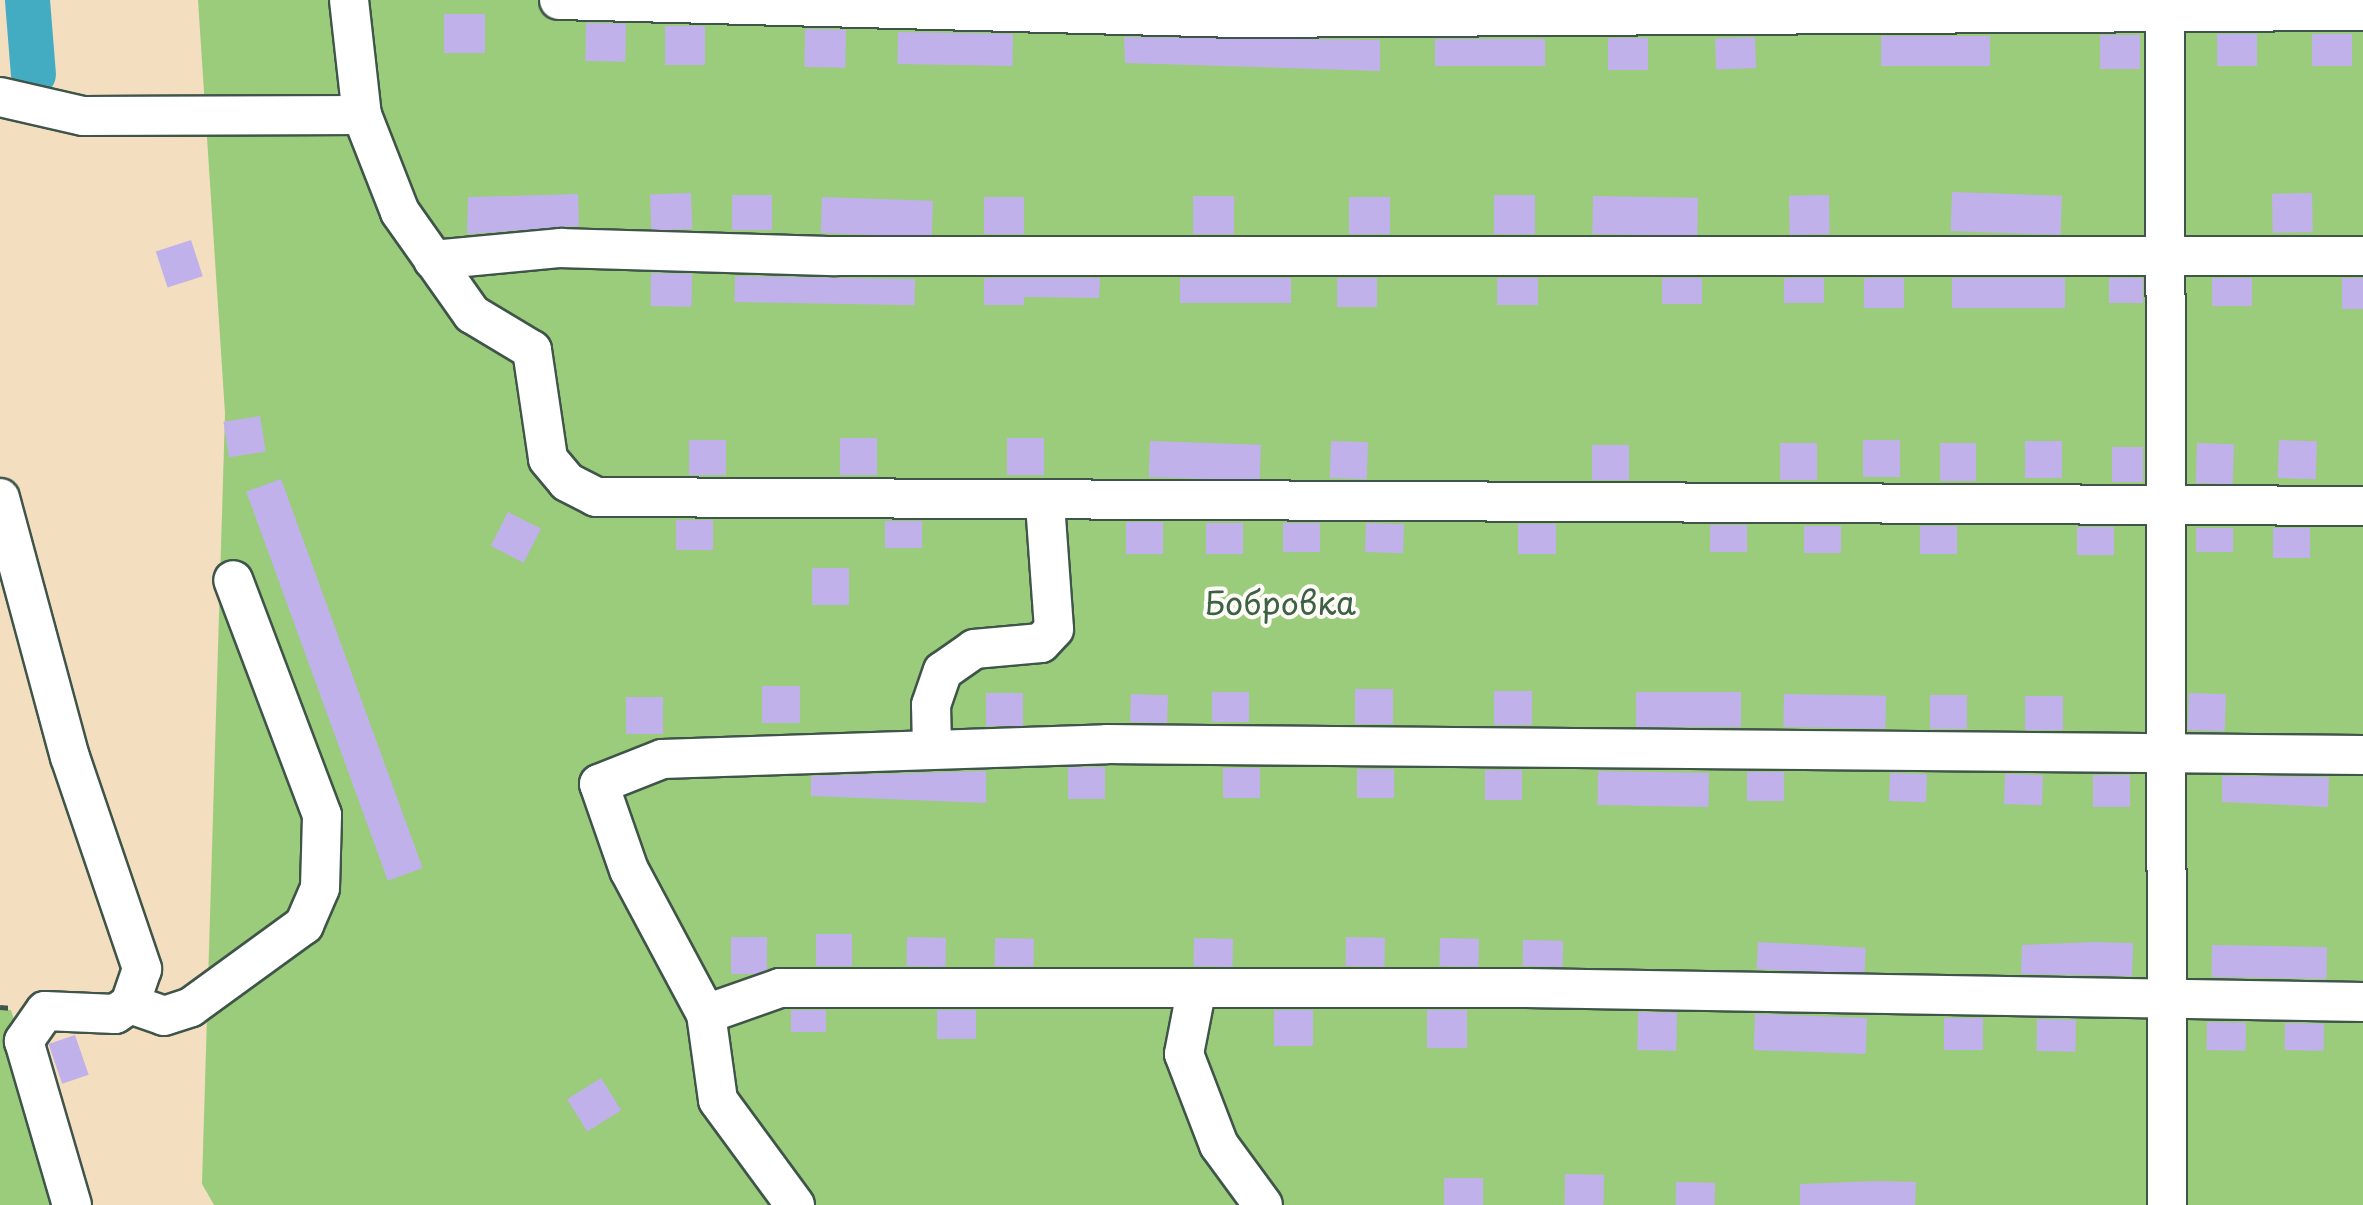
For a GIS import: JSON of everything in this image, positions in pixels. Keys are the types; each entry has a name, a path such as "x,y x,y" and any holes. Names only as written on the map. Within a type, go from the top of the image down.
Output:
{"street":[{"path":"349,0 362,115 400,212 472,314 532,350 548,459 566,482 596,497 1045,503 2363,506"},
{"path":"559,0 1239,18 2165,6 2363,12"},
{"path":"2165,6 2170,256 2167,1205"},
{"path":"0,97 82,116 362,115"},
{"path":"434,260 561,248 834,256 2363,256"},
{"path":"0,498 70,757 142,969 130,1004"},
{"path":"932,748 932,705 943,671 974,649 1041,643 1054,629 1045,503"},
{"path":"72,1205 24,1041 32,1022 45,1011 87,1017 130,1004 164,1016 191,1007 304,925 320,888 322,815 232,580"},
{"path":"795,1205 718,1100 706,1014 629,870 599,784 662,759 1106,744 2363,755"},
{"path":"706,1014 780,988 1196,992 1526,988 2168,1002 2363,1002"},
{"path":"1196,992 1184,1054 1220,1145 1263,1205"}],"green space":[{"name":"Бобровка","path":"198,0 2363,0 2363,1205 214,1205 202,1184 225,413"},
{"path":"0,1009 11,1010 70,1205 0,1205"}],"building":[{"path":"444,14 485,14 485,53 444,53"},
{"path":"586,23 626,24 625,62 585,61"},
{"path":"665,26 705,26 705,65 665,65"},
{"path":"805,29 846,30 845,68 804,67"},
{"path":"898,32 1013,34 1012,66 897,64"},
{"path":"2217,34 2257,34 2257,66 2217,66"},
{"path":"2312,34 2352,34 2352,66 2312,66"},
{"path":"2100,35 2140,35 2140,69 2100,69"},
{"path":"1881,36 1990,36 1990,66 1881,66"},
{"path":"1124,37 1380,40 1380,71 1125,63"},
{"path":"1755,37 1756,68 1716,69 1715,38"},
{"path":"1608,38 1648,38 1648,70 1608,70"},
{"path":"1435,39 1545,39 1545,66 1435,66"},
{"path":"1952,192 2062,196 2061,235 1951,231"},
{"path":"691,193 692,229 651,230 650,194"},
{"path":"2312,193 2313,232 2273,233 2272,194"},
{"path":"578,194 579,226 467,234 468,197"},
{"path":"732,195 772,195 772,230 732,230"},
{"path":"1494,195 1535,195 1535,234 1494,234"},
{"path":"1829,195 1830,234 1790,235 1789,196"},
{"path":"1193,196 1234,196 1234,234 1193,234"},
{"path":"1593,196 1698,198 1697,236 1592,234"},
{"path":"822,197 933,201 932,237 821,233"},
{"path":"984,197 1024,197 1024,234 984,234"},
{"path":"1349,197 1390,197 1390,234 1349,234"},
{"path":"191,240 203,276 168,288 156,251"},
{"path":"651,273 692,274 691,307 650,306"},
{"path":"735,276 915,279 915,305 735,302"},
{"path":"984,278 1100,278 1099,298 1024,297 1024,305 984,305"},
{"path":"1180,278 1291,278 1291,303 1180,303"},
{"path":"1337,278 1377,278 1377,307 1337,307"},
{"path":"1497,278 1538,278 1538,305 1497,305"},
{"path":"1662,278 1702,278 1702,304 1662,304"},
{"path":"1784,278 1824,278 1824,303 1784,303"},
{"path":"1864,278 1904,278 1904,308 1864,308"},
{"path":"1952,278 2065,278 2065,308 1952,308"},
{"path":"2109,278 2143,278 2143,303 2109,303"},
{"path":"2212,278 2252,278 2252,306 2212,306"},
{"path":"2342,278 2363,278 2363,309 2342,309"},
{"path":"260,416 266,452 229,457 223,422"},
{"path":"840,438 877,438 877,475 840,475"},
{"path":"1007,438 1044,438 1044,475 1007,475"},
{"path":"689,440 726,440 726,475 689,475"},
{"path":"1863,440 1900,440 1900,477 1863,477"},
{"path":"2279,440 2317,441 2316,479 2278,478"},
{"path":"1150,441 1261,445 1260,481 1149,477"},
{"path":"1331,441 1368,442 1367,479 1330,478"},
{"path":"2025,441 2062,441 2062,478 2025,478"},
{"path":"1780,443 1817,443 1817,480 1780,480"},
{"path":"1940,443 1976,443 1976,481 1940,481"},
{"path":"2197,443 2234,444 2233,484 2196,483"},
{"path":"1592,445 1629,445 1629,480 1592,480"},
{"path":"2112,447 2143,447 2143,482 2112,482"},
{"path":"281,479 423,868 388,881 246,492"},
{"path":"508,512 541,529 524,563 491,546"},
{"path":"676,520 713,520 713,550 676,550"},
{"path":"885,521 922,521 922,548 885,548"},
{"path":"1126,522 1163,522 1163,554 1126,554"},
{"path":"1206,523 1243,523 1243,554 1206,554"},
{"path":"1283,523 1320,523 1320,552 1283,552"},
{"path":"1366,523 1404,524 1403,553 1365,552"},
{"path":"1518,524 1556,524 1556,554 1518,554"},
{"path":"1710,525 1747,525 1747,552 1710,552"},
{"path":"1804,526 1841,526 1841,553 1804,553"},
{"path":"1920,526 1957,526 1957,554 1920,554"},
{"path":"2077,527 2114,527 2114,555 2077,555"},
{"path":"2196,528 2233,528 2233,552 2196,552"},
{"path":"2273,528 2310,528 2310,558 2273,558"},
{"path":"812,568 849,568 849,605 812,605"},
{"path":"762,686 800,686 800,723 762,723"},
{"path":"1355,689 1393,689 1393,724 1355,724"},
{"path":"1494,691 1532,691 1532,725 1494,725"},
{"path":"1212,692 1249,692 1249,722 1212,722"},
{"path":"1636,692 1741,692 1741,727 1636,727"},
{"path":"986,693 1023,693 1023,726 986,726"},
{"path":"2189,693 2226,694 2225,731 2188,730"},
{"path":"1131,694 1168,695 1167,723 1130,722"},
{"path":"1784,694 1886,696 1885,729 1783,727"},
{"path":"1930,695 1967,695 1967,729 1930,729"},
{"path":"2025,696 2063,696 2063,730 2025,730"},
{"path":"626,697 663,697 663,734 626,734"},
{"path":"1068,767 1105,767 1105,799 1068,799"},
{"path":"1223,768 1260,768 1260,798 1223,798"},
{"path":"1357,769 1394,769 1394,798 1357,798"},
{"path":"1485,770 1522,770 1522,800 1485,800"},
{"path":"986,771 986,803 811,796 811,776"},
{"path":"1598,771 1709,773 1708,807 1597,805"},
{"path":"1747,772 1784,772 1784,801 1747,801"},
{"path":"1890,773 1927,774 1926,802 1889,801"},
{"path":"2005,774 2043,775 2042,805 2004,804"},
{"path":"2093,775 2130,775 2130,807 2093,807"},
{"path":"2222,776 2329,777 2328,807 2222,802"},
{"path":"816,934 852,934 852,966 816,966"},
{"path":"731,937 767,937 767,974 731,974"},
{"path":"907,937 946,938 945,967 906,966"},
{"path":"1346,937 1385,938 1384,967 1345,966"},
{"path":"995,938 1034,939 1034,967 995,966"},
{"path":"1194,938 1233,939 1233,967 1194,966"},
{"path":"1440,938 1479,939 1479,967 1440,966"},
{"path":"1523,940 1563,941 1563,967 1523,966"},
{"path":"1758,942 1866,948 1864,975 1757,969"},
{"path":"2133,943 2132,976 2021,974 2022,945"},
{"path":"2212,945 2327,947 2326,979 2211,977"},
{"path":"791,1010 826,1010 826,1032 791,1032"},
{"path":"937,1010 976,1010 976,1039 937,1039"},
{"path":"1274,1010 1313,1010 1313,1046 1274,1046"},
{"path":"1427,1010 1467,1010 1467,1048 1427,1048"},
{"path":"1638,1012 1677,1013 1676,1051 1637,1050"},
{"path":"1755,1014 1867,1018 1866,1054 1754,1050"},
{"path":"1944,1018 1983,1018 1983,1050 1944,1050"},
{"path":"2037,1019 2076,1020 2075,1052 2036,1051"},
{"path":"2207,1022 2246,1023 2246,1051 2207,1050"},
{"path":"2285,1023 2324,1024 2324,1051 2285,1050"},
{"path":"75,1035 89,1075 62,1084 49,1044"},
{"path":"601,1078 621,1110 587,1131 567,1099"},
{"path":"1565,1174 1604,1175 1603,1205 1564,1205"},
{"path":"1444,1178 1483,1178 1483,1205 1444,1205"},
{"path":"1676,1182 1715,1183 1715,1205 1676,1205"},
{"path":"1916,1182 1915,1205 1800,1205 1800,1184"}],"waterway":[{"path":"27,0 33,74"}]}
